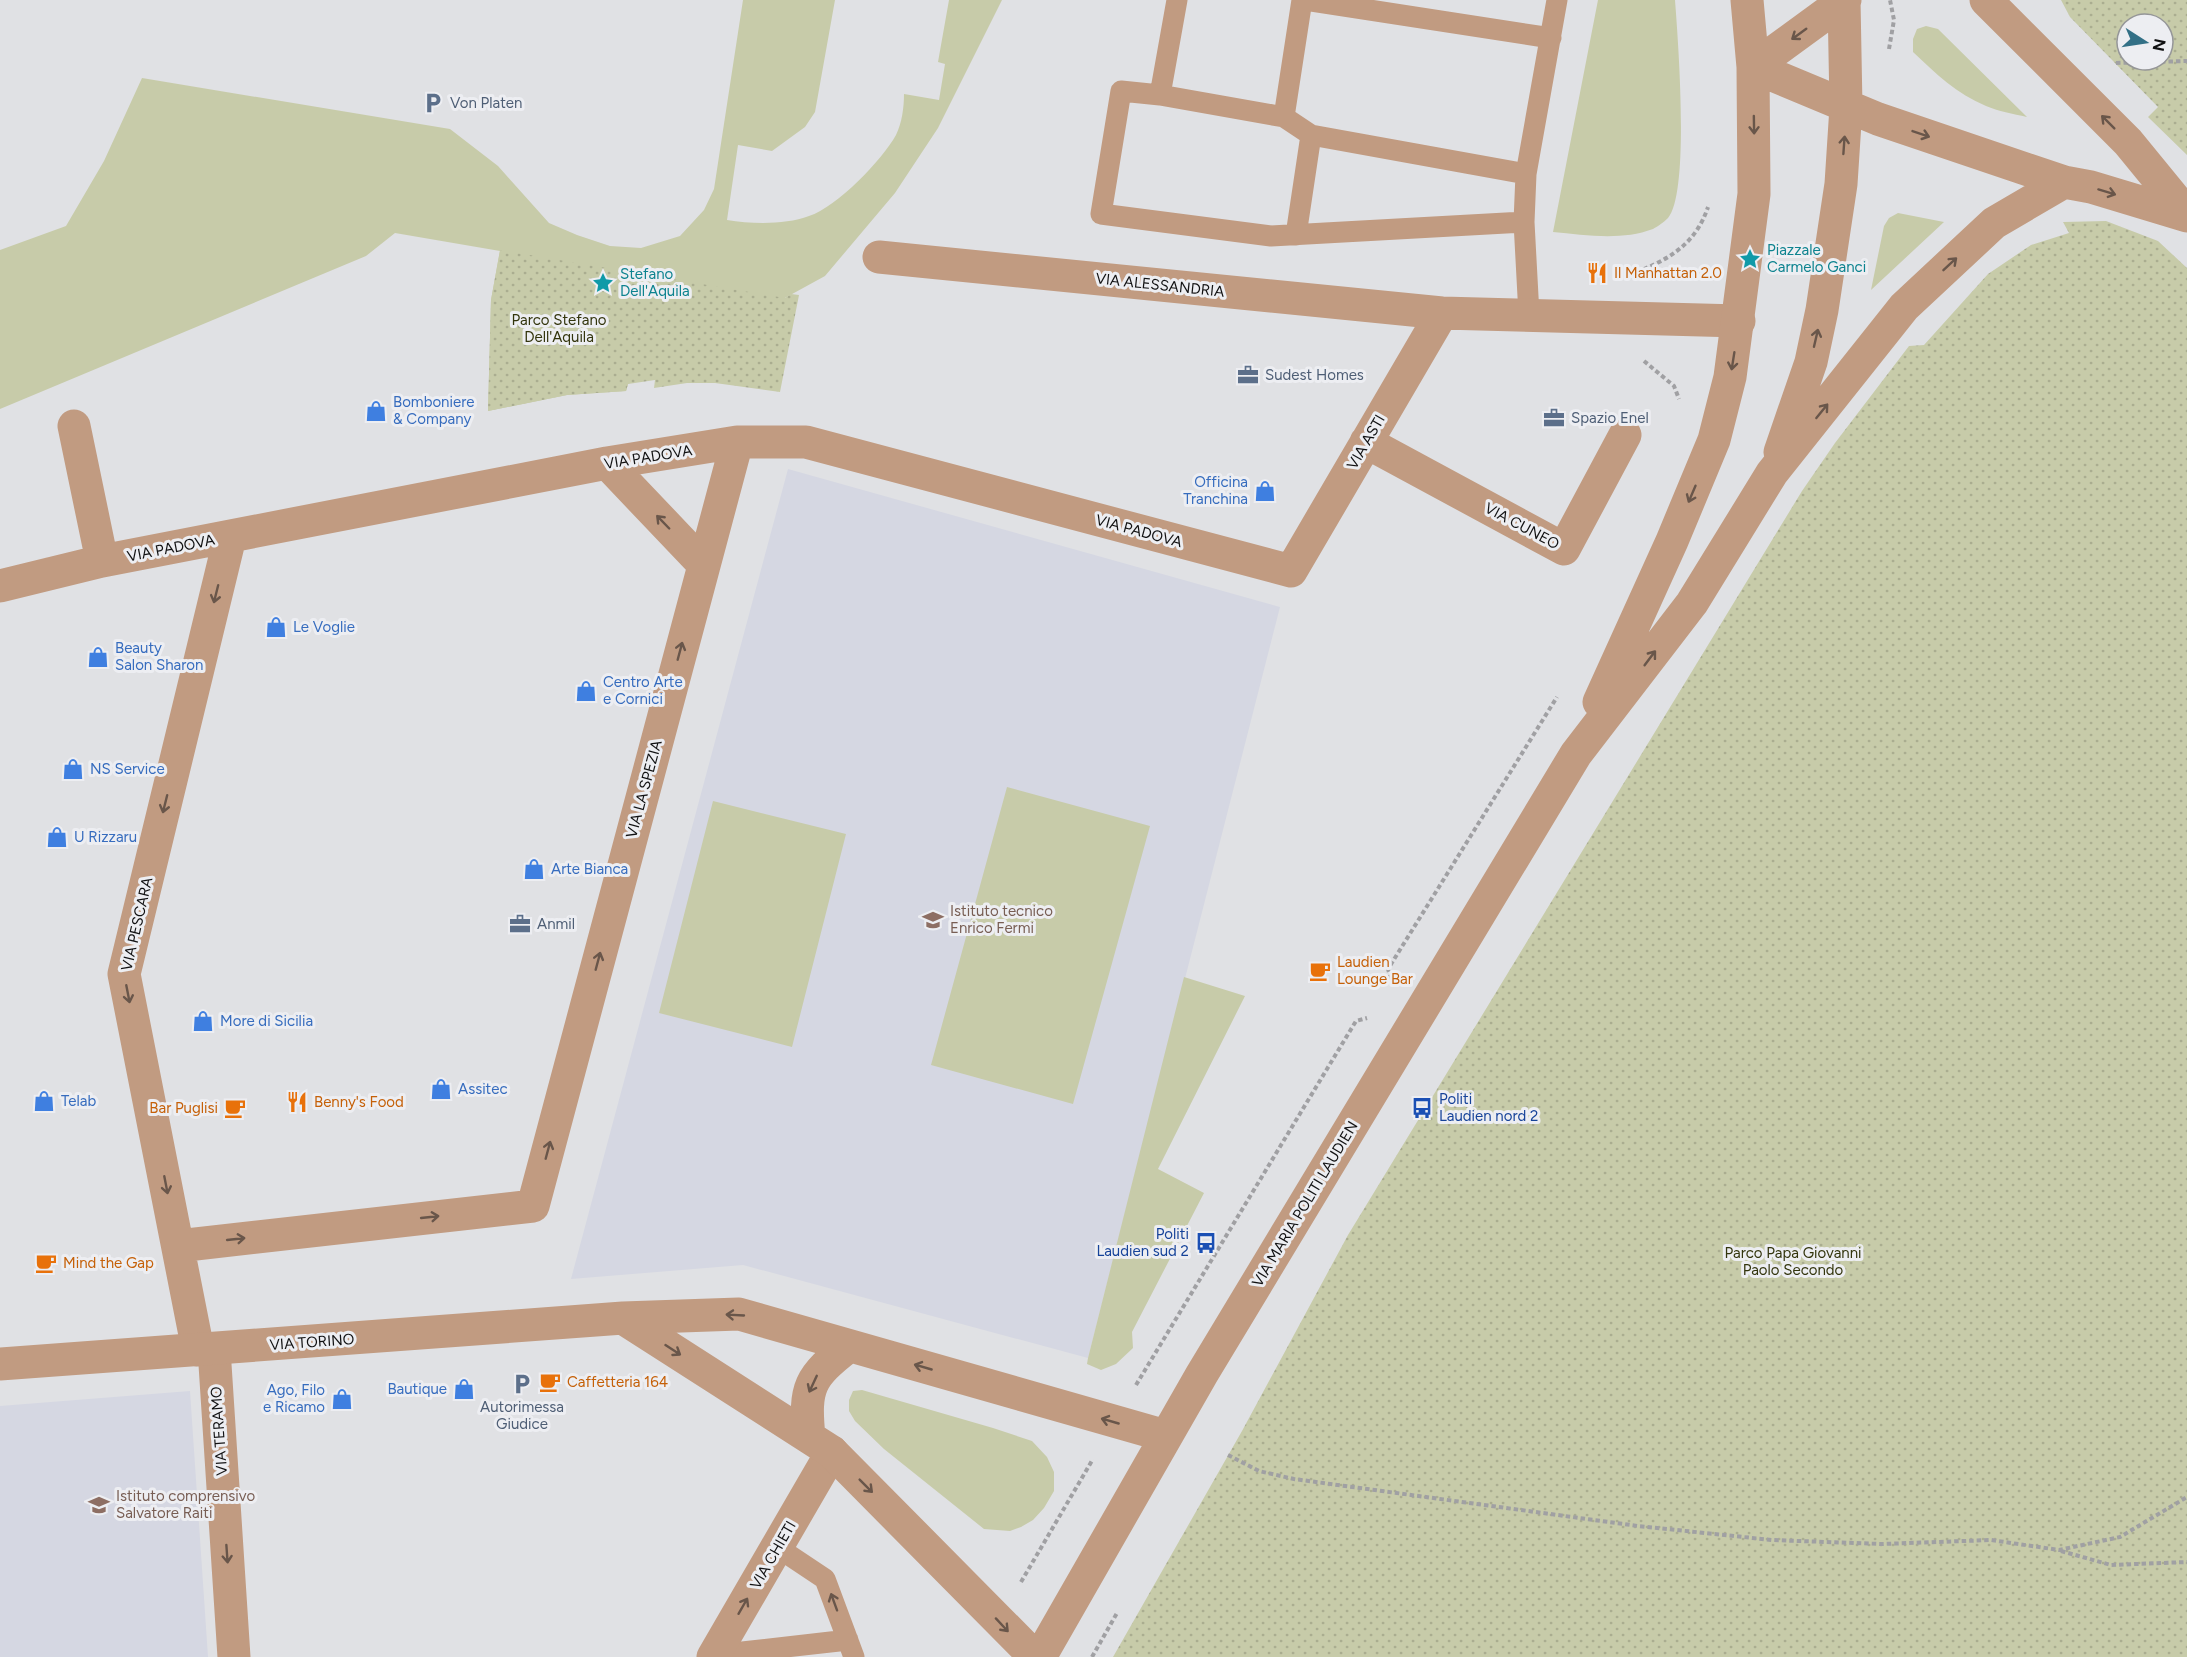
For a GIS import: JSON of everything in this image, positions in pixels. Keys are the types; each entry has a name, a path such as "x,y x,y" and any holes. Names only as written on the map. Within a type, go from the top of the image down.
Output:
{"street":[{"path":"1576,754 1672,541 1714,440 1730,377 1754,194 1753,67 1747,0"},
{"path":"1753,67 1845,0"},
{"path":"1772,473 1810,362 1822,310 1841,184 1846,107 1845,0"},
{"path":"1986,0 2011,14 2128,142 2187,215"},
{"path":"1753,67 1889,123 2064,182 2187,215"},
{"path":"1576,754 1692,603 1772,473 1904,307 1994,223 2064,182"},
{"name":"VIA ALESSANDRIA","path":"879,256 1442,313 1739,321"},
{"name":"VIA ASTI","path":"1291,571 1442,313"},
{"path":"74,426 102,561"},
{"name":"VIA CUNEO","path":"1366,442 1564,549 1625,435"},
{"name":"VIA PADOVA","path":"0,586 102,561 608,463 737,442 806,442 1291,571"},
{"name":"VIA LA SPEZIA","path":"178,1246 533,1206 737,442"},
{"path":"608,463 703,564"},
{"name":"VIA PESCARA","path":"206,1349 178,1246 124,974 230,537"},
{"name":"VIA MARIA POLITI LAUDIEN","path":"1040,1657 1166,1437 1576,754"},
{"name":"VIA TORINO","path":"0,1364 623,1318 739,1314 1166,1437"},
{"path":"623,1318 820,1444 1035,1657"},
{"path":"820,1444 806,1406 811,1383 827,1362 849,1346"},
{"name":"VIA TERAMO","path":"206,1349 234,1657"},
{"name":"VIA CHIETI","path":"714,1656 777,1547 820,1444"}],"lane":[{"path":"1160,95 1177,0"},
{"path":"1284,117 1304,0 1551,38"},
{"path":"1529,315 1524,222 1526,174 1557,0"},
{"path":"1524,222 1271,236 1101,214 1121,91 1160,95 1284,117 1311,135 1526,174"},
{"path":"1296,235 1311,135"},
{"path":"714,1656 851,1649 825,1578 777,1547"}],"path":[{"path":"1682,406 1674,386 1636,354 1644,269 1683,248 1703,222 1709,201"},
{"path":"1394,989 1388,969 1559,694"},
{"path":"998,1622 1163,1339 1356,1021 1377,1016"},
{"path":"1228,1455 1259,1471 1294,1479 1638,1526 1772,1540 1882,1544 1991,1540 2059,1550 2110,1565 2187,1563"},
{"path":"2059,1550 2120,1538 2187,1497"}],"shaded area":[{"name":"Istituto tecnico Enrico Fermi","path":"788,469 1280,607 1088,1358 743,1265 571,1279"},
{"name":"Istituto comprensivo Salvatore Raiti","path":"190,1391 208,1657 0,1657 0,1406"}],"green space":[{"path":"743,0 835,0 815,112 805,127 772,151 738,145 727,220 768,223 800,219 820,211 858,182 896,135 902,115 904,94 939,100 945,64 938,62 949,0 1002,0 938,128 895,193 825,276 628,384 626,391 567,395 488,411 491,300 500,251 395,233 366,256 0,409 0,250 66,226 104,161 142,78 450,129 498,166 549,223 610,246 641,248 680,236 704,210 714,189"},
{"path":"1598,0 1675,0 1681,114 1679,178 1675,203 1668,218 1653,229 1641,233 1590,236 1553,232"},
{"path":"2061,0 2187,0 2187,155 2148,117 2158,107 2124,72 2175,72 2175,12 2115,12 2115,63 2070,17"},
{"path":"1926,26 1938,29 2027,117 1975,101 1930,68 1913,52 1913,39 1917,29"},
{"path":"1898,213 1944,222 1871,290 1884,226 1889,218"},
{"name":"Parco Papa Giovanni Paolo Secondo","path":"2106,221 2158,241 2187,268 2187,1657 1113,1657 1242,1431 1348,1235 1802,491 1835,443 1909,346 1924,345 1988,274 2031,245 2069,233 2063,222"},
{"name":"Parco Stefano Dell'Aquila","path":"500,250 785,298 791,294 799,295 780,392 715,383 687,383 654,388 655,380 628,384 626,391 567,395 488,411 491,300"},
{"path":"1007,787 1150,826 1073,1104 931,1065"},
{"path":"713,801 846,834 792,1047 659,1013"},
{"path":"1184,977 1245,996 1158,1169 1204,1193 1132,1332 1133,1348 1116,1364 1101,1370 1087,1364 1088,1358"},
{"path":"862,1390 1032,1441 1047,1457 1054,1472 1054,1491 1044,1508 1033,1520 1021,1527 1010,1531 984,1529 884,1449 855,1421 849,1411 849,1400 853,1391"}],"place":[{"name":"Von Platen","path":"433,103"},
{"name":"Piazzale Carmelo Ganci","path":"1750,259"},
{"name":"Il Manhattan 2.0","path":"1597,273"},
{"name":"Stefano Dell'Aquila","path":"603,283"},
{"name":"Sudest Homes","path":"1248,375"},
{"name":"Bomboniere & Company","path":"376,411"},
{"name":"Spazio Enel","path":"1554,418"},
{"name":"Officina Tranchina","path":"1265,491"},
{"name":"Le Voglie","path":"276,627"},
{"name":"Beauty Salon Sharon","path":"98,657"},
{"name":"Centro Arte e Cornici","path":"586,691"},
{"name":"NS Service","path":"73,769"},
{"name":"U Rizzaru","path":"57,837"},
{"name":"Arte Bianca","path":"534,869"},
{"name":"Istituto tecnico Enrico Fermi","path":"933,920"},
{"name":"Anmil","path":"520,924"},
{"name":"Laudien Lounge Bar","path":"1320,971"},
{"name":"More di Sicilia","path":"203,1021"},
{"name":"Assitec","path":"441,1089"},
{"name":"Telab","path":"44,1101"},
{"name":"Benny's Food","path":"297,1102"},
{"name":"Bar Puglisi","path":"235,1108"},
{"name":"Politi Laudien nord 2","path":"1422,1108"},
{"name":"Politi Laudien sud 2","path":"1206,1243"},
{"name":"Mind the Gap","path":"46,1263"},
{"name":"Caffetteria 164","path":"550,1382"},
{"name":"Autorimessa Giudice","path":"522,1384"},
{"name":"Bautique","path":"464,1389"},
{"name":"Ago, Filo e Ricamo","path":"342,1399"},
{"name":"Istituto comprensivo Salvatore Raiti","path":"99,1505"}]}
